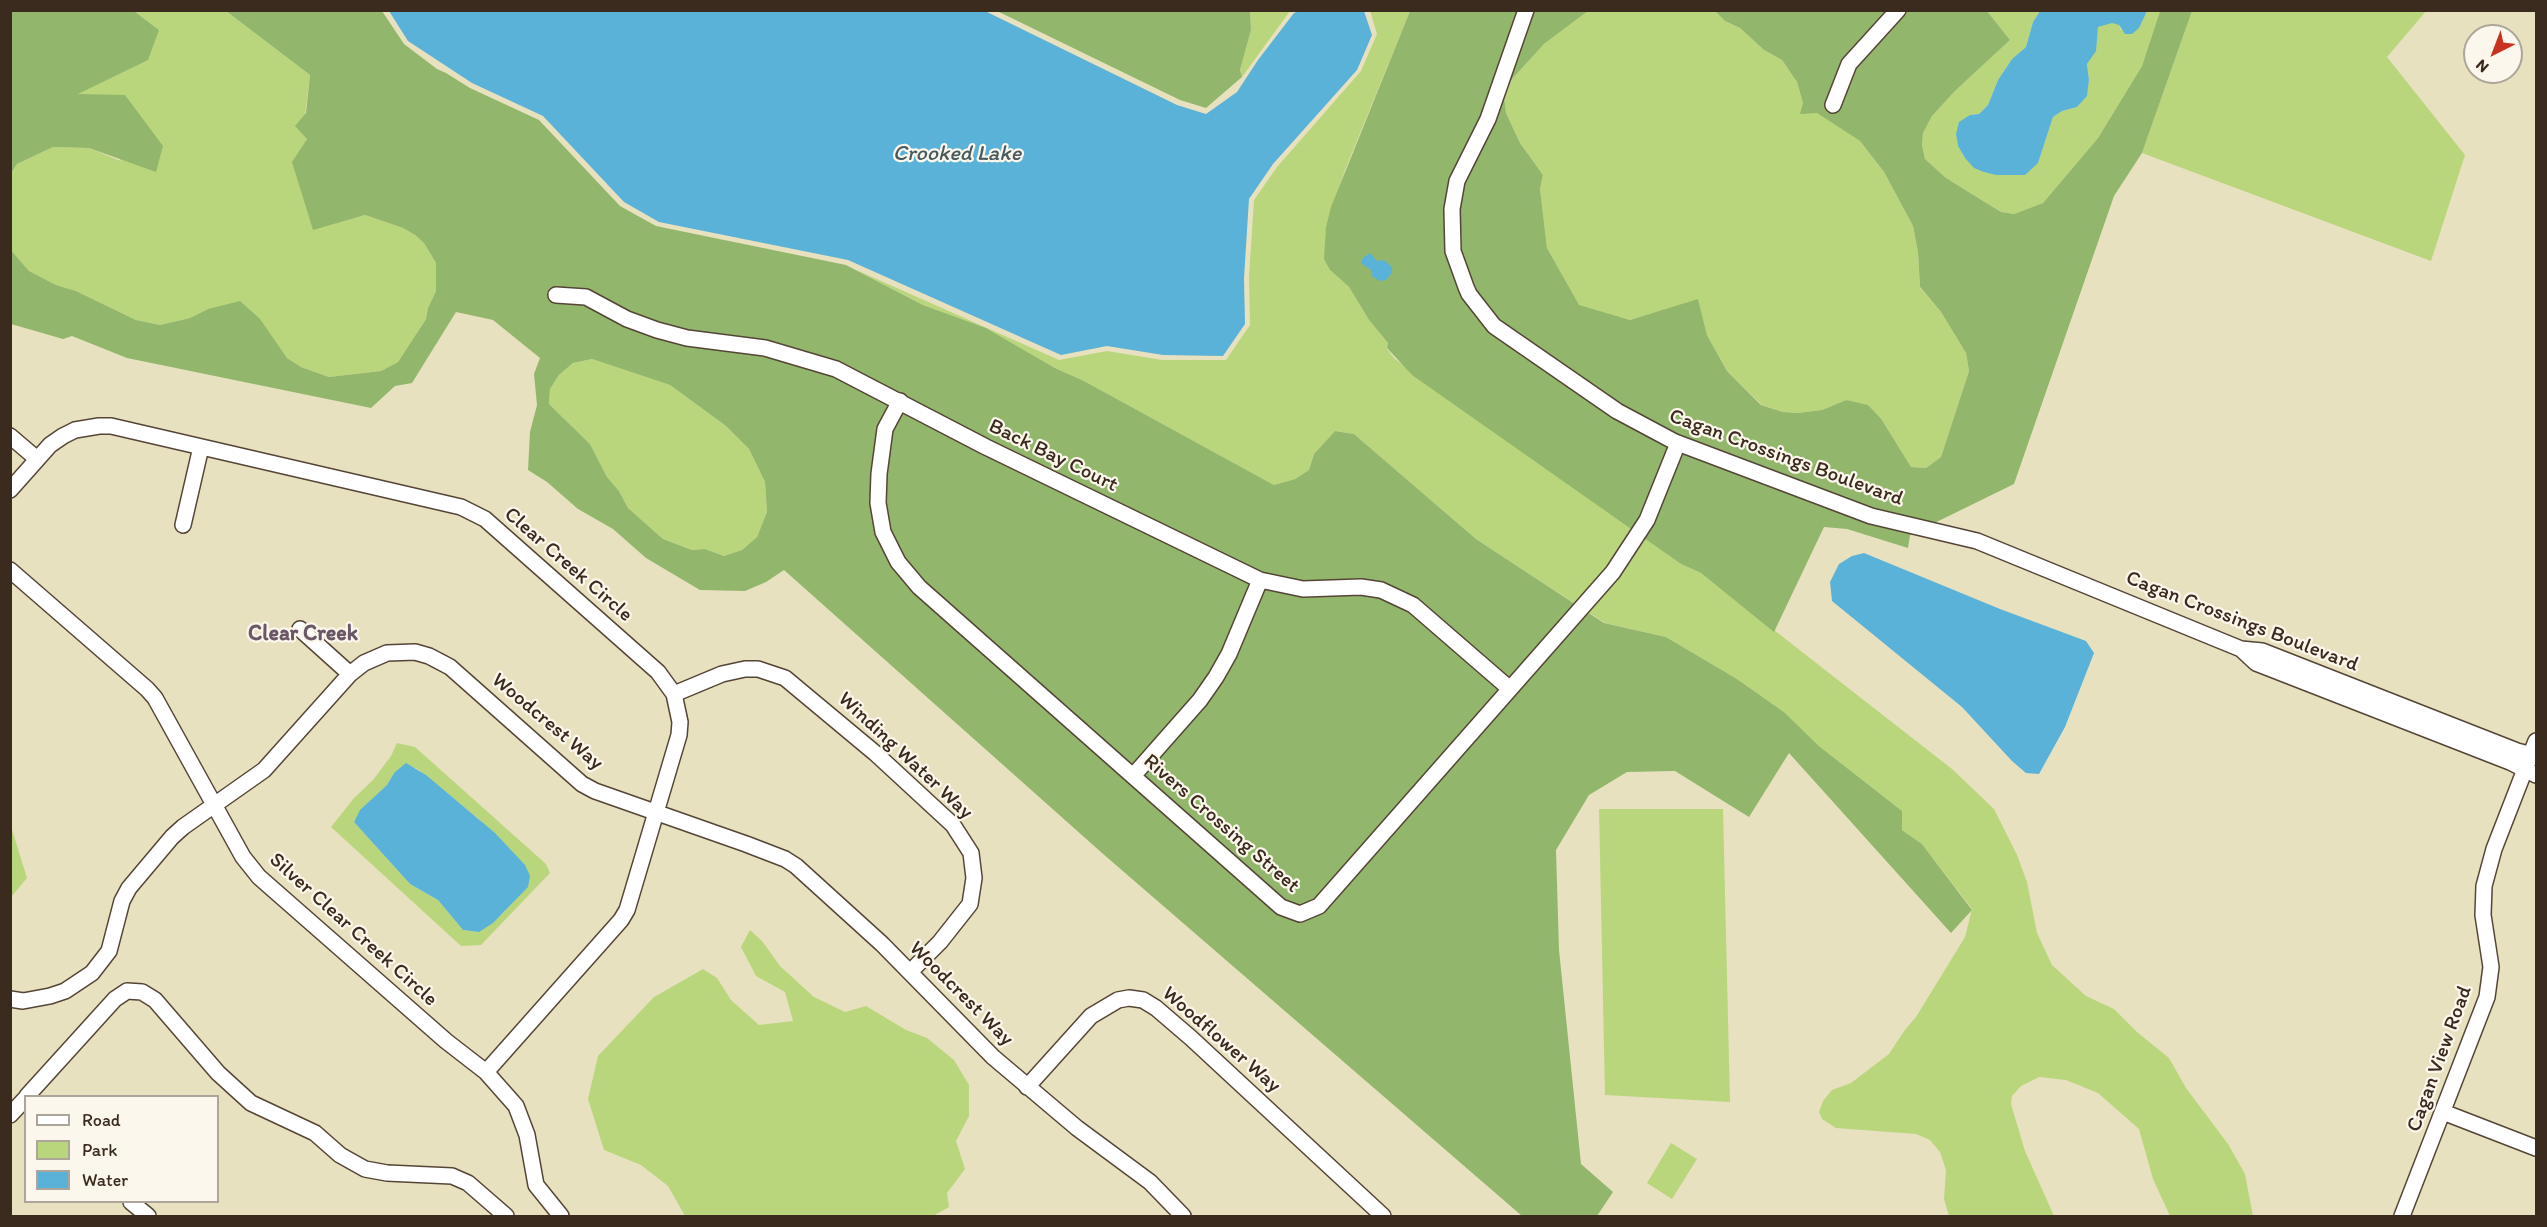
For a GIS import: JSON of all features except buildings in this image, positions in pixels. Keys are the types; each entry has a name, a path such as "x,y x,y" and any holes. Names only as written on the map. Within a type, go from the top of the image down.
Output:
{"street":[{"name":"Cagan Crossings Boulevard","path":"1526,10 1488,119 1457,181 1452,209 1453,251 1469,294 1494,326 1617,411 1678,443 1871,516 1977,541 2241,649 2262,651 2535,750"},
{"path":"1833,105 1849,64 1898,10"},
{"name":"Back Bay Court","path":"556,295 586,297 627,319 687,338 765,348 836,369 1054,480 1260,580 1303,589 1361,587 1382,590 1413,605 1510,689"},
{"name":"Rivers Crossing Street","path":"900,401 885,429 878,503 883,532 898,562 919,587 1281,906 1300,914 1319,906 1613,572 1647,520 1678,443"},
{"name":"Clear Creek Circle","path":"10,490 37,459 63,436 88,427 99,426 461,507 485,519 658,672 674,694 679,714 679,735 627,910 621,920 486,1072"},
{"path":"10,436 37,459"},
{"path":"183,525 201,447"},
{"name":"Silver Clear Creek Circle","path":"10,570 147,689 243,857 259,877 446,1041 486,1072 516,1106 527,1135 536,1185 561,1216"},
{"path":"1133,776 1200,700 1216,677 1229,654 1260,580"},
{"path":"300,629 350,674"},
{"path":"2241,649 2251,660 2268,668 2531,772"},
{"name":"Woodcrest Way","path":"10,999 23,1001 50,996 65,991 92,973 109,951 122,901 129,888 172,837 264,770 350,674 364,663 387,653 415,652 439,660 450,667 582,784 595,791 785,859 822,888 910,972 956,1022 1027,1087 1077,1128 1135,1170 1183,1216"},
{"name":"Winding Water Way","path":"674,694 722,674 745,669 758,669 785,678 875,753 952,825 966,842 974,865 973,893 970,904 940,942 910,972"},
{"name":"Cagan View Road","path":"2402,1216 2487,997 2491,967 2483,915 2484,885 2494,849 2531,772 2535,750"},
{"path":"26,1095 115,999 127,991 142,992 155,1000 218,1073 251,1103 315,1133 340,1155 365,1169 452,1176 468,1183 506,1216"},
{"name":"Woodflower Way","path":"1027,1087 1091,1016 1118,1000 1129,998 1143,1000 1191,1038 1383,1216"},
{"path":"2443,1112 2536,1148"},
{"path":"132,1203 148,1216"}],"green space":[{"path":"11,10 134,11 159,30 148,60 78,94 125,95 163,146 156,172 89,148 53,147 17,164 11,173"},
{"path":"2427,10 2387,57 2465,155 2431,261 2142,153 2192,11"},
{"path":"134,11 226,11 310,75 303,132 307,139 302,147 313,229 365,215 403,228 415,235 424,243 436,263 436,291 428,308 426,319 398,362 381,371 329,377 301,367 287,358 273,340 208,309 190,318 160,325 136,320 29,271 14,254 11,249 11,173 17,164 53,147 89,148 121,161 76,95 159,30"},
{"path":"226,11 382,11 404,44 437,69 470,88 539,120 620,206 656,226 846,265 923,305 986,328 1055,368 1084,381 1274,485 1295,479 1309,470 1314,454 1335,431 1354,434 1476,539 1604,623 1666,637 1737,679 1784,712 1819,746 1902,811 1902,830 1922,844 1972,910 1951,933 1789,753 1749,817 1675,771 1627,772 1589,795 1556,850 1559,950 1581,1164 1613,1192 1597,1216 1522,1216 1102,853 784,570 766,582 745,591 700,590 646,558 613,529 578,509 547,482 528,470 530,432 537,405 534,374 540,358 493,320 456,312 412,383 395,386 371,408 127,358 72,336 63,339 11,324 10,249 29,271 136,320 160,325 190,318 208,309 240,301 260,319 287,358 301,367 329,377 381,371 398,362 426,319 428,308 436,291 436,263 424,243 415,235 403,228 365,215 313,230 292,162 307,139 295,126 306,113 310,75","holes":["592,359 670,385 726,426 749,449 765,482 767,512 757,537 742,550 724,556 705,549 692,550 663,539 628,508 619,491 607,477 590,444 549,404 550,389 559,375 573,363"]},
{"path":"997,11 1250,11 1251,30 1240,70 1242,77 1206,108 1180,100"},
{"path":"1250,11 1290,11 1242,77 1240,70 1251,30"},
{"path":"1370,11 1410,11 1345,170 1326,227 1330,270 1349,287 1369,320 1388,343 1387,349 1395,359 1681,564 1701,573 1952,769 1994,809 2017,855 2027,882 2037,933 2052,965 2086,996 2114,1009 2137,1032 2169,1058 2186,1088 2228,1144 2245,1174 2253,1216 2170,1216 2153,1179 2139,1129 2098,1093 2066,1080 2039,1077 2021,1086 2012,1096 2011,1104 2025,1151 2054,1216 1949,1216 1944,1199 1946,1170 1940,1152 1930,1140 1916,1134 1836,1128 1822,1119 1819,1112 1823,1101 1832,1090 1851,1083 1889,1054 1916,1017 1965,937 1972,909 1922,844 1902,830 1902,811 1819,746 1784,712 1737,679 1666,637 1605,623 1476,539 1354,434 1335,431 1314,454 1309,470 1295,479 1274,485 1084,381 1055,368 986,328 923,305 854,269 1059,360 1107,351 1162,360 1226,360 1250,325 1249,277 1254,200 1277,167 1361,71 1377,34"},
{"path":"1410,11 1588,11 1544,44 1503,89 1506,113 1520,143 1543,175 1540,189 1547,248 1579,305 1630,320 1698,299 1707,335 1727,371 1761,405 1783,412 1798,413 1822,410 1846,400 1868,405 1882,420 1911,467 1926,468 1941,457 1969,371 1966,353 1941,312 1920,287 1918,252 1913,226 1884,172 1860,141 1817,113 1800,114 1803,103 1797,82 1782,60 1764,50 1740,28 1725,21 1715,11 1987,11 2010,40 1955,91 1932,116 1923,133 1922,145 1925,159 1946,178 2001,212 2014,214 2043,203 2098,138 2142,66 2160,11 2192,11 2142,153 2114,196 2014,484 1910,535 1908,548 1847,529 1824,527 1774,632 1701,573 1681,564 1412,375 1387,348 1388,343 1369,320 1349,287 1330,270 1324,259 1326,227 1331,207"},
{"path":"1588,11 1715,11 1725,21 1740,28 1764,50 1782,60 1797,82 1803,103 1860,141 1884,172 1913,226 1918,252 1920,288 1941,312 1966,353 1969,371 1941,457 1926,468 1911,467 1882,420 1846,400 1822,410 1798,413 1783,412 1762,405 1727,371 1707,335 1698,300 1630,320 1579,306 1547,248 1540,189 1543,175 1520,143 1506,113 1503,89 1544,44"},
{"path":"1987,11 2040,11 2033,22 2026,47 2012,59 1998,80 1988,105 1979,114 1970,115 1956,134 1958,146 1965,158 2038,163 2053,117 2062,111 2077,107 2087,93 2089,80 2087,64 2095,51 2098,27 2111,22 2119,25 2121,30 2139,28 2146,11 2160,11 2142,66 2098,138 2043,203 2014,214 2001,212 1946,178 1925,159 1922,145 1923,133 1932,116 1955,91 2010,40"},
{"path":"592,359 670,385 726,426 749,449 765,482 767,512 757,537 742,550 724,556 705,549 692,550 663,539 628,508 619,491 607,477 590,444 549,404 550,389 559,375 573,363"},
{"path":"397,743 415,747 546,864 550,873 481,945 461,946 331,827 391,756","holes":["416,768 480,820 528,886 503,913 479,932 463,930 438,900 410,884 354,822 360,811 387,785 394,773"]},
{"path":"1599,809 1723,809 1730,1102 1605,1095"},
{"path":"10,823 27,878 11,897 10,897"},
{"path":"750,930 762,941 780,966 814,997 845,1012 866,1006 906,1030 927,1038 954,1060 969,1085 969,1116 956,1141 965,1169 947,1193 949,1207 933,1216 685,1216 668,1186 641,1165 604,1150 588,1099 598,1056 654,997 703,969 717,978 731,1000 759,1025 793,1021 785,992 756,976 741,947"},
{"path":"1671,1143 1697,1159 1672,1199 1647,1183"}],"water":[{"name":"Crooked Lake","path":"389,11 985,11 1177,105 1206,114 1237,92 1294,13 1299,11 1364,11 1372,35 1357,70 1273,164 1249,199 1244,278 1245,324 1223,356 1163,355 1107,346 1061,355 848,260 659,222 624,202 543,116 472,83 408,41"},
{"path":"2040,11 2147,11 2139,28 2132,34 2125,34 2119,25 2112,23 2098,27 2096,51 2087,64 2089,80 2087,96 2077,107 2062,111 2053,117 2038,163 2025,175 1996,175 1984,172 1974,168 1958,146 1956,134 1959,122 1970,115 1979,114 1988,105 1998,80 2012,59 2026,47 2033,22"},
{"path":"1370,253 1377,261 1384,260 1392,267 1392,273 1386,280 1380,281 1372,276 1371,270 1361,263 1363,258"},
{"path":"1864,553 2000,609 2086,641 2094,653 2065,727 2039,774 2026,773 1962,707 1832,601 1830,582 1839,564 1852,556"},
{"path":"406,763 426,775 495,833 525,865 530,876 528,887 493,923 479,932 463,930 438,900 410,884 354,822 360,810 387,785 394,773"}],"district":[{"name":"Clear Creek","path":"303,634"}]}
